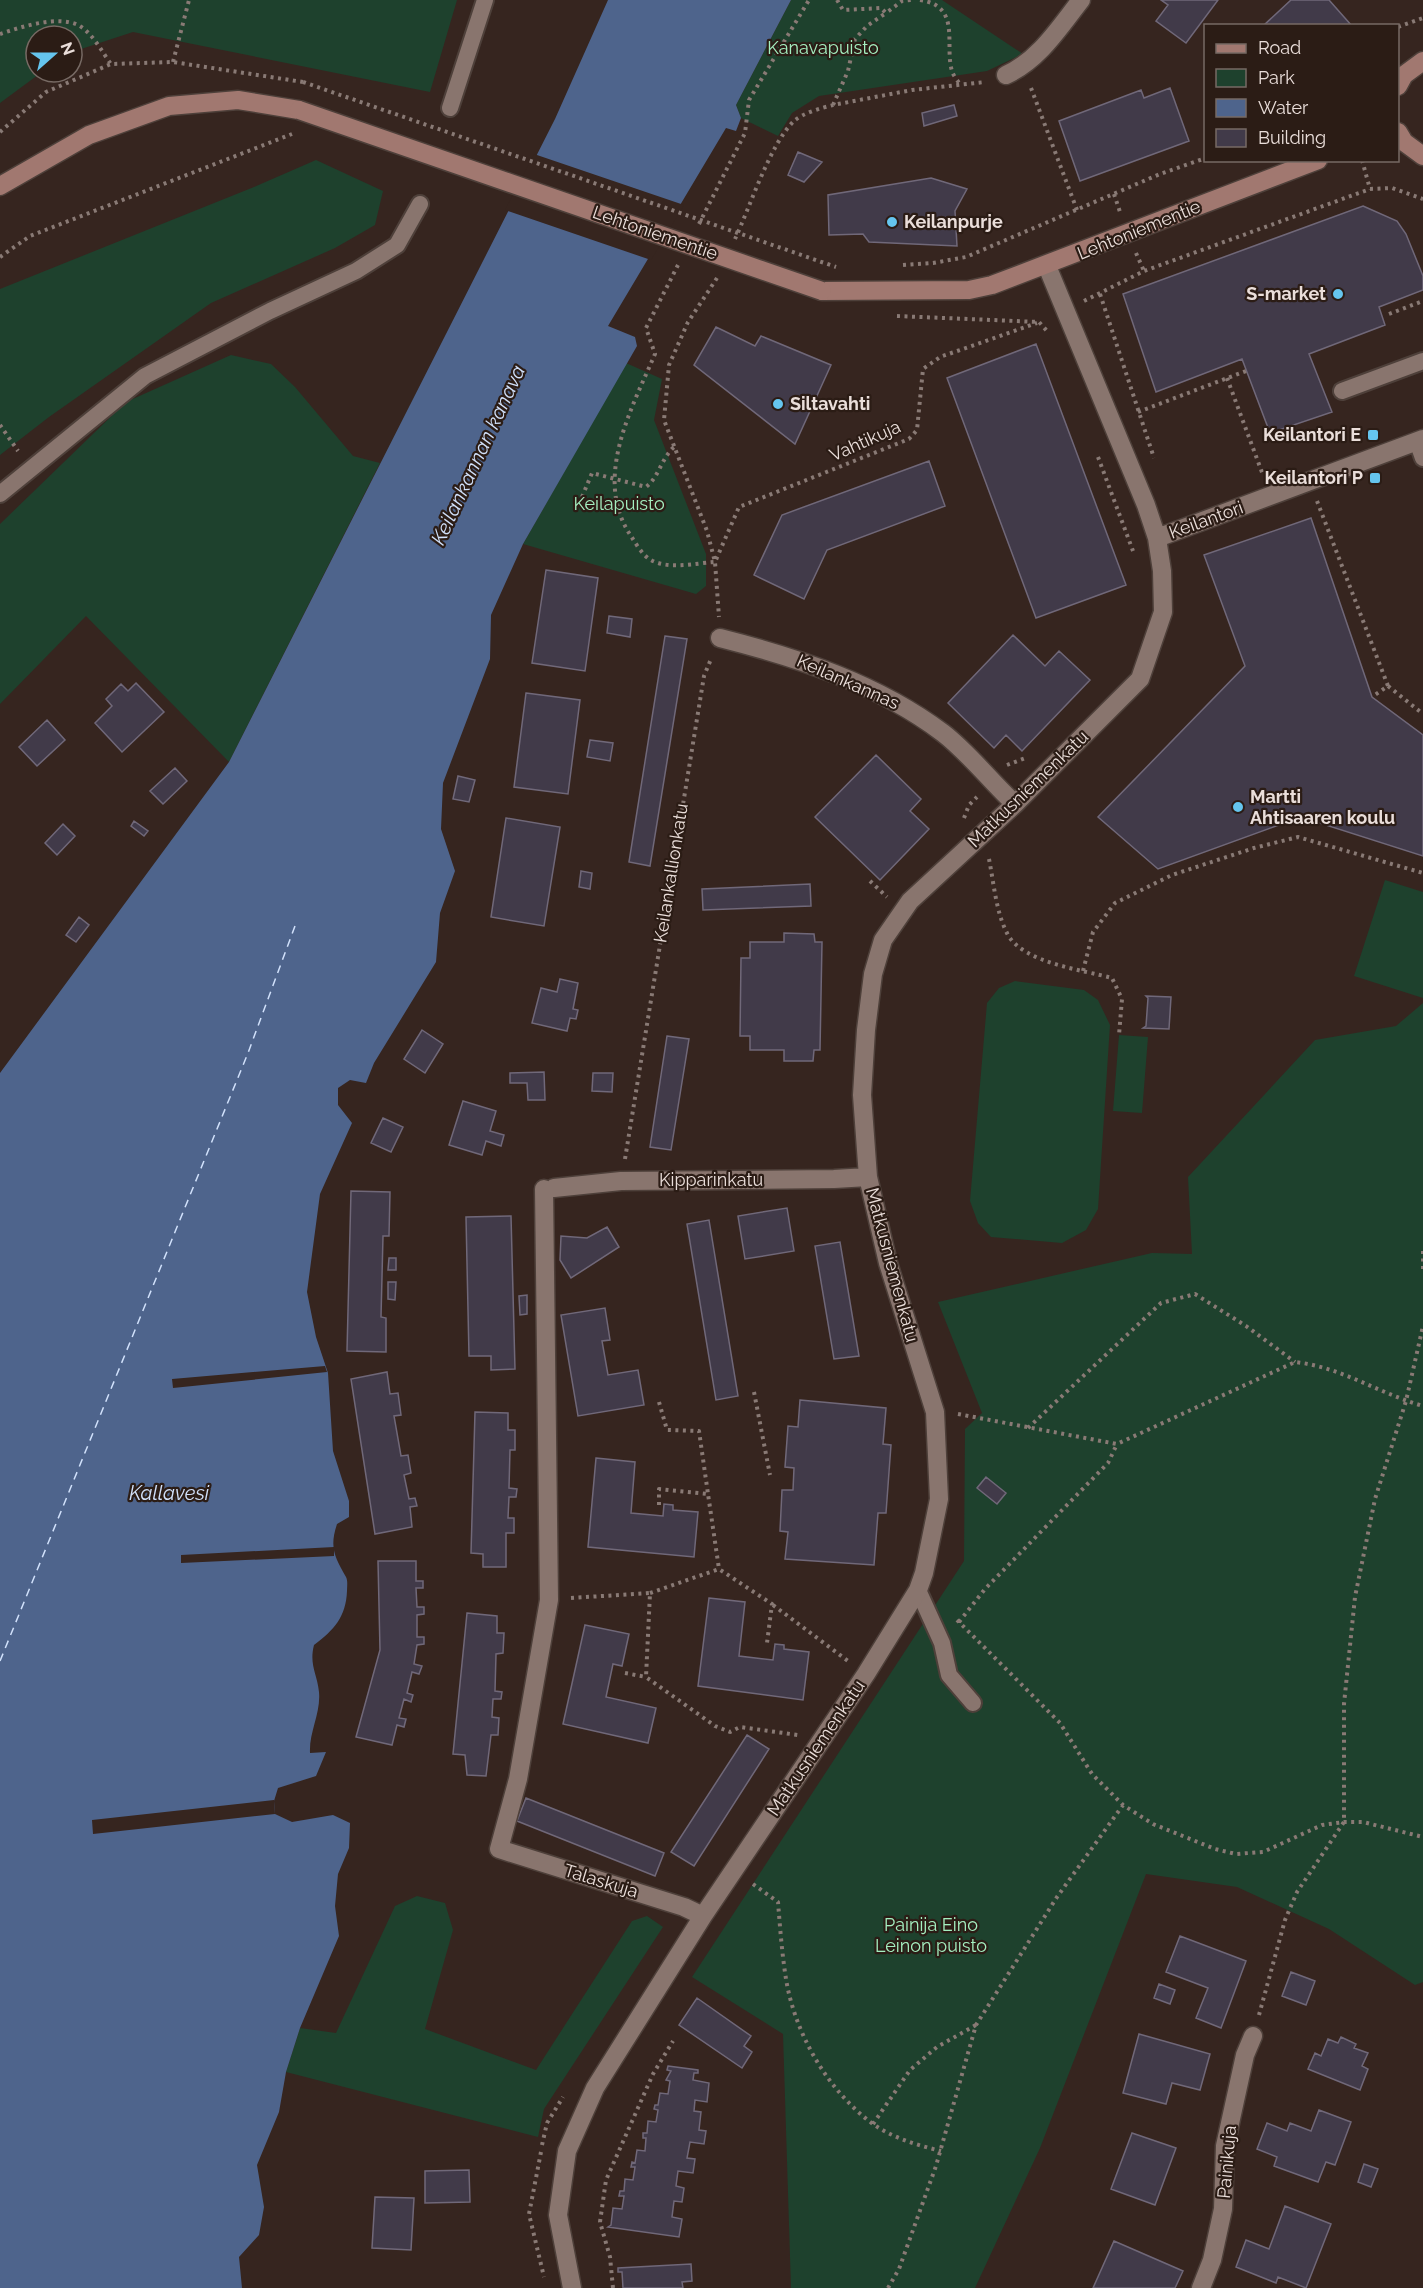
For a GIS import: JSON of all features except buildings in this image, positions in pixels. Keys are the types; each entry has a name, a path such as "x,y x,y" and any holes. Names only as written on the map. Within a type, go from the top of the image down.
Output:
{"main road":[{"path":"1399,84 1404,75 1423,61"},
{"name":"Lehtoniementie","path":"0,186 89,135 169,106 238,100 299,110 822,291 969,291 1047,266 1313,162"},
{"path":"1399,134 1404,142 1423,156"}],"street":[{"path":"1006,75 1023,68 1050,41 1081,0"},
{"name":"Matkusniemenkatu","path":"572,2288 558,2215 567,2151 595,2088 703,1916 866,1674 918,1590 924,1573 939,1499 935,1412 888,1263 868,1177 862,1095 866,1030 873,974 883,940 910,901 1015,804 1140,680 1163,612 1162,571 1157,538 1142,494 1047,266"},
{"name":"Keilantori","path":"1157,538 1421,446"},
{"name":"Keilankannas","path":"720,638 788,655 895,700 945,735 1015,804"},
{"name":"Kipparinkatu","path":"549,1600 549,1189 621,1181 868,1177"},
{"name":"Talaskuja","path":"549,1600 518,1779 499,1849 684,1907 703,1916"},
{"name":"Painikuja","path":"1201,2288 1212,2260 1223,2209 1225,2146 1245,2055 1253,2036"}],"lane":[{"path":"450,108 485,0"},
{"path":"0,494 32,471 145,376 270,311 356,271 397,245 420,204"},
{"path":"1342,391 1423,361"},
{"path":"918,1590 942,1642 949,1675 973,1703"}],"path":[{"path":"173,62 189,0"},
{"path":"698,226 745,133 749,100 809,0"},
{"path":"837,0 843,10 881,8 886,13"},
{"path":"833,105 848,71 855,39 867,26 902,1 911,0"},
{"path":"730,249 771,156 794,121 820,108 833,105 959,83 952,71 948,21 930,1 920,0"},
{"path":"1399,27 1423,18"},
{"path":"0,34 45,21 77,25 95,41 111,64"},
{"path":"0,132 46,92 111,64 173,62 303,82 836,267 846,267"},
{"path":"1031,88 1077,210"},
{"path":"0,256 30,236 296,132"},
{"path":"900,265 933,263 966,257 1160,174 1204,159"},
{"path":"1363,162 1370,189"},
{"path":"1158,468 1100,294 1144,271 1370,189 1392,188 1423,199"},
{"path":"683,257 646,328 655,354 628,420 616,457 617,501 625,528 639,549 651,560 671,565 715,562"},
{"path":"720,638 715,562 707,531 664,420 669,364 688,322 711,289 721,269"},
{"path":"1389,314 1423,301"},
{"path":"890,316 1039,322 1054,340"},
{"name":"Vahtikuja","path":"715,562 739,507 909,439 917,430 923,369 940,357 1039,322"},
{"path":"1138,412 1246,371"},
{"path":"1227,378 1263,475"},
{"path":"0,425 32,471"},
{"path":"582,497 592,473 615,477 646,487 655,480 664,457 674,447"},
{"path":"1095,448 1135,556"},
{"path":"1316,500 1388,686 1423,714"},
{"name":"Keilankallionkatu","path":"621,1181 704,676 720,638"},
{"path":"1372,697 1388,686"},
{"path":"963,822 969,805 1007,765 1038,754"},
{"path":"1083,971 1093,932 1115,903 1172,875 1254,849 1298,837 1423,873"},
{"path":"981,866 997,850"},
{"path":"989,858 999,909 1009,936 1027,954 1112,978 1122,999 1119,1035"},
{"path":"870,881 892,901"},
{"path":"1423,1251 1423,1271"},
{"path":"1028,1428 1161,1303 1195,1294 1246,1326 1295,1362"},
{"path":"1253,2036 1293,1901 1308,1872 1344,1822 1344,1704 1355,1597 1375,1499 1406,1401 1423,1326"},
{"path":"956,1414 1117,1444 1295,1362 1317,1364 1347,1374 1406,1401 1423,1406"},
{"path":"754,1392 770,1475"},
{"path":"659,1402 667,1430 699,1431 719,1569 772,1604 852,1664 856,1659"},
{"path":"953,1403 956,1426"},
{"path":"959,1622 985,1589 1108,1463 1117,1444"},
{"path":"658,1505 660,1489 708,1494"},
{"path":"549,1600 650,1593 719,1569"},
{"path":"646,1677 650,1593"},
{"path":"767,1643 772,1604"},
{"path":"954,1616 1060,1723 1092,1774 1123,1806 1153,1824 1215,1849 1236,1854 1263,1852 1322,1825 1344,1822 1363,1822 1423,1837"},
{"path":"626,1673 646,1677 715,1725 730,1732 740,1727 805,1735 798,1745"},
{"path":"888,2288 899,2269 941,2151 976,2025 1057,1897 1123,1806"},
{"path":"753,1884 778,1902 786,1981 800,2029 830,2082 873,2124 911,2144 941,2151"},
{"path":"873,2124 910,2070 937,2047 976,2025"},
{"path":"614,2288 610,2258 600,2222 606,2180 652,2074 673,2042"},
{"path":"546,2288 529,2214 547,2123 565,2094"}],"green space":[{"path":"0,0 457,0 430,92 133,32 84,48 84,24 24,24 26,84 0,103"},
{"name":"Kanavapuisto","path":"791,0 942,0 1023,54 987,71 819,96 792,113 778,136 741,118 736,105"},
{"path":"316,160 383,191 375,225 335,248 211,303 49,417 0,455 0,289"},
{"path":"231,355 271,364 295,387 353,456 380,463 229,762 86,616 0,704 0,524 126,402"},
{"name":"Keilapuisto","path":"626,363 662,379 654,420 706,554 706,586 696,594 523,544"},
{"path":"1385,880 1423,892 1423,998 1354,976"},
{"path":"1015,981 1084,990 1098,1000 1110,1025 1098,1209 1086,1230 1062,1243 991,1237 978,1223 970,1201 987,1003 999,988"},
{"name":"Painija Eino Leinon puisto","path":"1423,1003 1423,1982 1415,1985 1329,1929 1237,1887 1146,1874 1040,2148 975,2288 791,2288 783,2034 692,1977 964,1561 965,1429 982,1413 938,1302 1152,1253 1192,1254 1188,1177 1315,1040 1396,1026"},
{"path":"1119,1035 1148,1037 1142,1113 1113,1111"},
{"path":"417,1896 445,1903 453,1930 425,2029 536,2070 632,1921 647,1916 663,1927 544,2109 538,2137 286,2072 300,2028 336,2033 395,1906"}],"water":[{"name":"Kallavesi","path":"608,0 791,0 736,105 741,118 736,131 726,128 608,326 635,337 637,346 523,544 491,615 490,659 443,783 441,829 455,871 440,913 436,962 374,1063 366,1083 350,1080 338,1088 338,1105 352,1123 320,1194 307,1292 316,1337 328,1373 333,1451 349,1501 349,1517 337,1524 333,1540 336,1558 347,1579 347,1591 344,1608 338,1622 314,1645 313,1652 319,1700 310,1753 326,1752 316,1776 278,1788 274,1801 275,1814 292,1822 333,1815 350,1823 349,1848 338,1874 335,1906 339,1936 300,2028 286,2072 279,2112 257,2165 264,2207 259,2235 239,2257 242,2288 0,2288 0,1073 229,762 555,119"}],"pier":[{"path":"534,154 684,205 651,260 505,210"},
{"path":"325,1366 327,1372 173,1388 172,1379"},
{"path":"334,1547 334,1556 181,1563 181,1555"},
{"path":"274,1800 275,1814 93,1834 92,1820"}],"ferry route":[{"path":"0,1661 248,1053 295,926"}],"place":[{"name":"Keilanpurje","path":"892,222"},
{"name":"S-market","path":"1338,294"},
{"name":"Siltavahti","path":"778,404"},
{"name":"Keilantori E","path":"1373,435"},
{"name":"Keilantori P","path":"1375,478"},
{"name":"Martti Ahtisaaren koulu","path":"1238,807"}],"water label":[{"name":"Keilankannan kanava","path":"478,455"}]}
